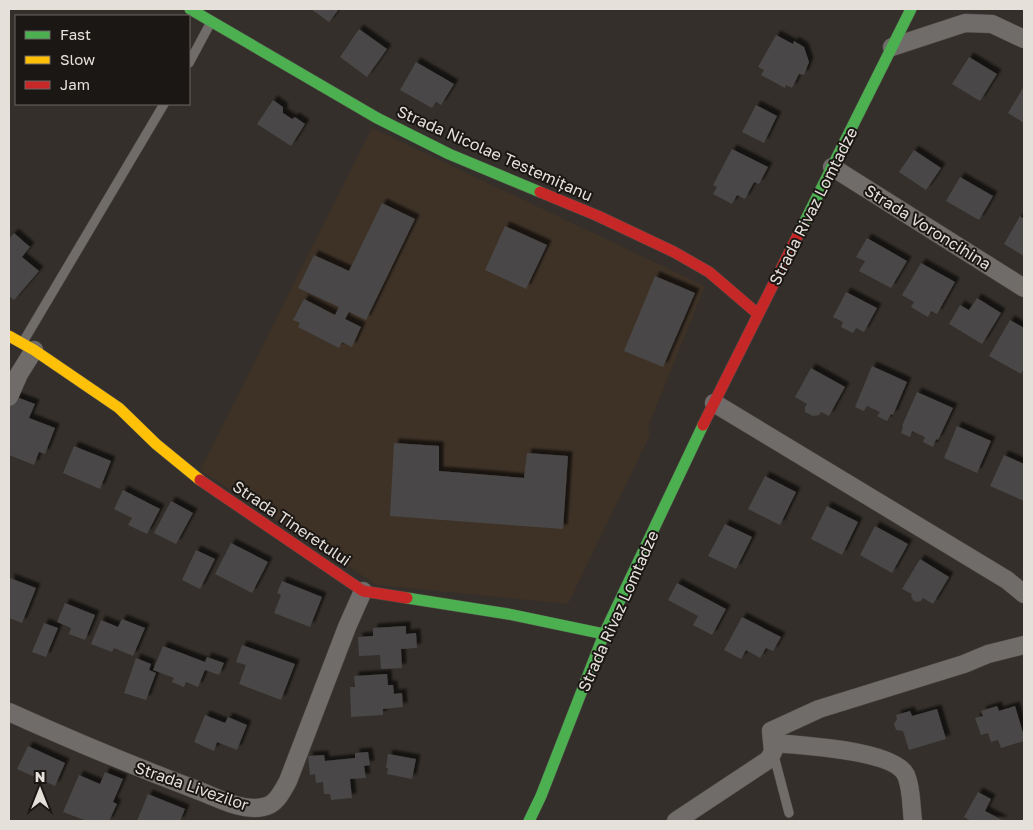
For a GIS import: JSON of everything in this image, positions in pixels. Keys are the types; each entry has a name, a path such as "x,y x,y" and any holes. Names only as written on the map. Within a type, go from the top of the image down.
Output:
{"street":[{"name":"Strada Nicolae Testemițanu","path":"190,9 376,118 449,154 598,216 674,252 709,272 758,314"},
{"name":"Strada Rivaz Lomtadze","path":"529,821 541,796 604,634 714,403 911,9"},
{"path":"892,48 965,23 992,24 1024,40"},
{"name":"Strada Voroncihina","path":"832,167 1024,288"},
{"name":"Strada Tineretului","path":"9,336 119,408 156,444 201,481 363,591 508,614 604,634"},
{"path":"9,397 28,347"},
{"path":"714,403 1007,580 1024,594"},
{"name":"Strada Livezilor","path":"9,712 113,758 178,783 243,807 263,808 278,799 288,781 347,627 363,591"},
{"path":"676,821 768,760 772,742 819,710 964,664 988,654 1024,645"},
{"path":"772,742 827,748 868,755 892,762 905,774 910,791 913,821"}],"lane":[{"path":"190,61 211,21"},
{"path":"28,347 163,105"},
{"path":"772,742 789,813"}],"shaded area":[{"path":"372,128 705,286 648,427 650,435 568,604 377,585 200,470"}],"building":[{"path":"311,9 339,9 329,22"},
{"path":"359,29 387,49 367,77 340,57"},
{"path":"776,35 793,44 794,41 804,47 809,62 804,75 799,74 792,88 786,85 785,88 761,75 764,70 758,67"},
{"path":"969,57 997,74 980,101 952,84"},
{"path":"416,62 454,84 441,105 436,102 432,108 400,90"},
{"path":"1024,86 1024,123 1008,113"},
{"path":"273,100 283,107 283,113 292,119 295,117 305,124 291,146 257,124"},
{"path":"756,105 777,116 764,143 742,132"},
{"path":"732,149 768,167 759,184 754,182 745,199 737,195 732,204 713,194 717,187 713,185"},
{"path":"914,150 941,168 926,190 899,172"},
{"path":"960,177 993,196 979,220 946,201"},
{"path":"382,203 415,219 366,320 349,312 345,319 361,327 352,347 342,342 339,348 298,327 300,323 293,320 304,299 335,315 339,307 298,288 314,255 349,271"},
{"path":"1020,216 1024,219 1024,256 1004,244"},
{"path":"505,226 547,245 526,289 485,270"},
{"path":"14,233 30,247 22,257 39,271 14,300 9,296 9,239"},
{"path":"867,238 907,261 891,288 859,271 865,261 856,257"},
{"path":"921,263 955,282 937,314 931,311 928,317 911,307 914,302 902,295"},
{"path":"655,276 695,293 663,367 624,351"},
{"path":"846,292 877,308 864,332 856,328 853,333 841,327 843,322 833,317"},
{"path":"977,298 1001,313 982,344 949,324 960,305 969,310"},
{"path":"1010,320 1024,328 1024,368 1021,374 989,356"},
{"path":"872,366 907,382 893,415 891,414 887,421 877,416 880,412 867,406 864,411 855,407"},
{"path":"811,368 845,387 829,416 821,412 819,415 813,416 805,412 807,404 795,397"},
{"path":"917,392 953,408 933,447 923,442 925,437 912,431 910,437 901,433 902,426"},
{"path":"14,396 35,404 29,418 55,428 45,454 39,452 34,465 9,455 9,410"},
{"path":"957,426 991,441 977,473 944,458"},
{"path":"394,443 439,446 439,471 524,478 527,453 568,456 563,529 390,516"},
{"path":"74,446 111,461 100,489 63,473"},
{"path":"1004,455 1024,464 1024,501 990,486"},
{"path":"765,476 796,492 780,525 748,509"},
{"path":"123,490 160,509 147,534 128,525 132,518 114,509"},
{"path":"171,501 193,513 176,544 154,533"},
{"path":"827,506 858,522 842,555 811,539"},
{"path":"725,524 752,537 736,569 708,556"},
{"path":"875,526 908,544 892,573 860,555"},
{"path":"231,543 268,562 252,593 215,574"},
{"path":"196,550 215,559 200,589 182,580"},
{"path":"920,559 949,577 933,604 923,598 921,601 916,602 911,596 912,594 902,589"},
{"path":"10,578 36,588 22,623 9,618"},
{"path":"282,581 322,597 310,627 274,613 281,595 277,593"},
{"path":"677,583 726,609 712,635 693,625 698,616 668,600"},
{"path":"65,603 95,615 85,640 69,634 71,628 57,622"},
{"path":"742,617 781,637 773,651 766,648 760,658 746,650 741,659 724,650"},
{"path":"122,619 145,628 133,656 114,648 112,652 91,644 101,620 118,627"},
{"path":"44,623 58,628 46,657 32,652"},
{"path":"406,626 406,634 416,633 417,648 401,649 402,668 381,669 380,655 359,656 358,637 373,636 373,628"},
{"path":"242,645 295,664 281,700 239,684 246,665 236,662"},
{"path":"163,646 205,662 207,657 224,663 219,675 205,670 198,687 186,682 184,687 172,682 174,678 153,670"},
{"path":"136,658 151,664 149,670 156,673 146,700 124,693"},
{"path":"387,674 388,685 393,685 394,694 402,693 403,707 383,709 383,715 351,717 350,687 355,687 354,676"},
{"path":"997,706 999,711 1015,706 1024,741 1001,748 998,740 991,742 988,733 981,735 975,718 983,716 981,711"},
{"path":"937,709 946,739 909,750 903,731 896,730 894,724 897,719 896,715 910,711 912,716"},
{"path":"205,715 225,723 228,717 247,725 237,750 217,742 214,751 194,742"},
{"path":"28,746 65,763 55,786 17,769"},
{"path":"368,752 370,765 364,766 366,778 350,779 352,798 331,800 330,794 324,794 323,782 316,783 315,774 310,775 308,756 324,755 325,761 355,758 355,753"},
{"path":"388,754 416,759 412,779 387,774"},
{"path":"105,772 123,779 113,802 117,804 109,821 87,821 63,812 79,775 100,784"},
{"path":"978,792 991,799 985,811 1004,821 971,821 964,817"},
{"path":"148,794 185,809 180,821 137,821"}],"traffic: fast":[{"path":"190,9 377,118 449,154 540,192"},
{"path":"798,235 911,9"},
{"path":"529,821 541,796 604,634 703,425"},
{"path":"407,598 508,614 604,634"}],"traffic: slow":[{"path":"9,336 34,350 119,408 156,444 200,480"}],"traffic: jam":[{"path":"540,192 598,216 674,252 709,272 758,314"},
{"path":"703,425 798,235"},
{"path":"200,480 363,591 407,598"}]}
